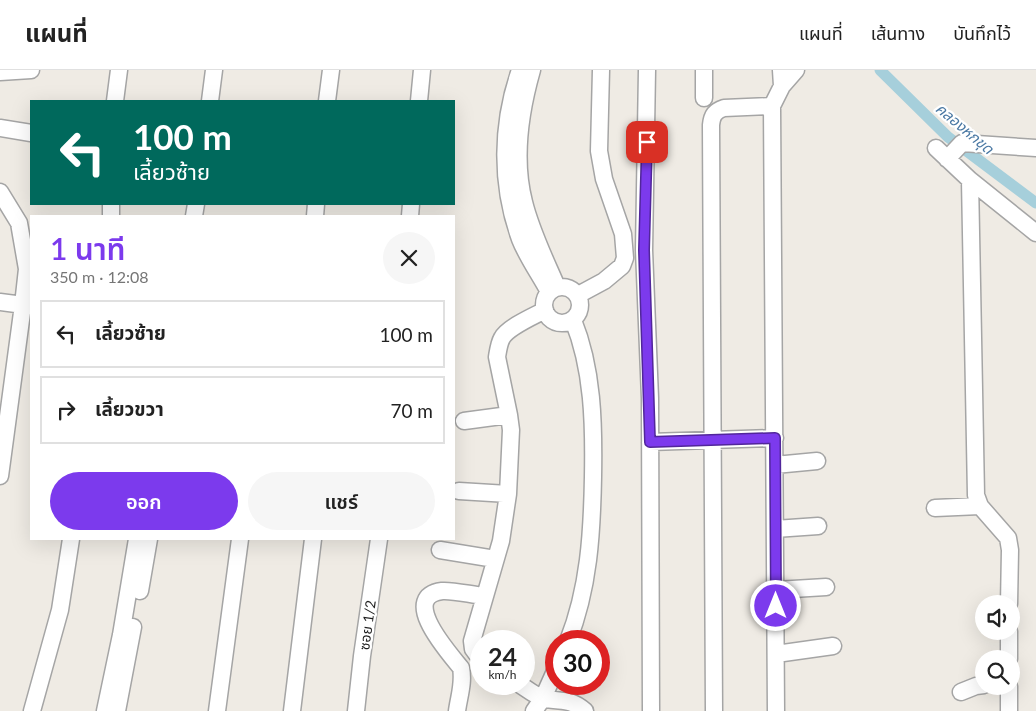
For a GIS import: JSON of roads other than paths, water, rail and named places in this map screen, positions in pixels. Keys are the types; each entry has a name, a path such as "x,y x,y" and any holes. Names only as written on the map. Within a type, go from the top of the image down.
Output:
{"street":[{"path":"0,72 31,70"},
{"path":"115,100 119,70"},
{"path":"199,100 203,70"},
{"path":"210,100 214,70"},
{"path":"327,100 330,70"},
{"path":"419,100 422,70"},
{"path":"520,70 518,99 519,140 514,184 524,201 553,290"},
{"path":"518,99 532,70"},
{"path":"578,295 604,281 622,266 625,258 624,234 604,179 599,152 601,70"},
{"path":"647,70 644,250 650,442 651,711"},
{"path":"704,70 704,98"},
{"path":"776,711 772,106 781,78 796,70"},
{"path":"714,711 712,118 717,110 724,108 772,106"},
{"path":"0,128 30,133"},
{"path":"1036,148 950,151 970,180 1036,233"},
{"path":"970,180 976,496 980,506 1008,538 1010,550 1010,595"},
{"path":"0,192 19,223 24,244 27,306 0,476"},
{"path":"565,287 578,295 580,308 578,315 573,320 565,323 556,322 549,318 545,310 545,301 553,290 565,287"},
{"path":"0,302 27,306"},
{"path":"475,630 501,541 508,494 510,415 497,357 502,338 508,331 545,310"},
{"path":"573,320 585,356 594,424 590,548 584,592 573,630"},
{"path":"464,421 510,415"},
{"path":"650,442 775,438"},
{"path":"775,465 817,461"},
{"path":"459,491 508,494"},
{"path":"935,508 980,506"},
{"path":"776,529 818,526"},
{"path":"32,711 60,610 71,540"},
{"path":"105,711 121,635 137,540"},
{"path":"117,711 149,540"},
{"path":"217,711 240,540"},
{"path":"292,711 313,540"},
{"name":"ซอย 1/2","path":"356,711 379,540"},
{"path":"440,550 495,559"},
{"path":"776,590 826,586"},
{"path":"457,711 462,687 463,676 461,668 429,626 425,615 425,603 430,595 442,591 484,596"},
{"path":"776,654 833,646"},
{"path":"961,692 975,686"},
{"path":"539,705 545,693"},
{"path":"529,695 539,705"},
{"path":"1009,695 1009,711"},
{"path":"539,705 564,700 578,705 585,711"}],"waterway":[{"name":"คลองหกขุด","path":"880,70 948,137 1036,203"}]}
